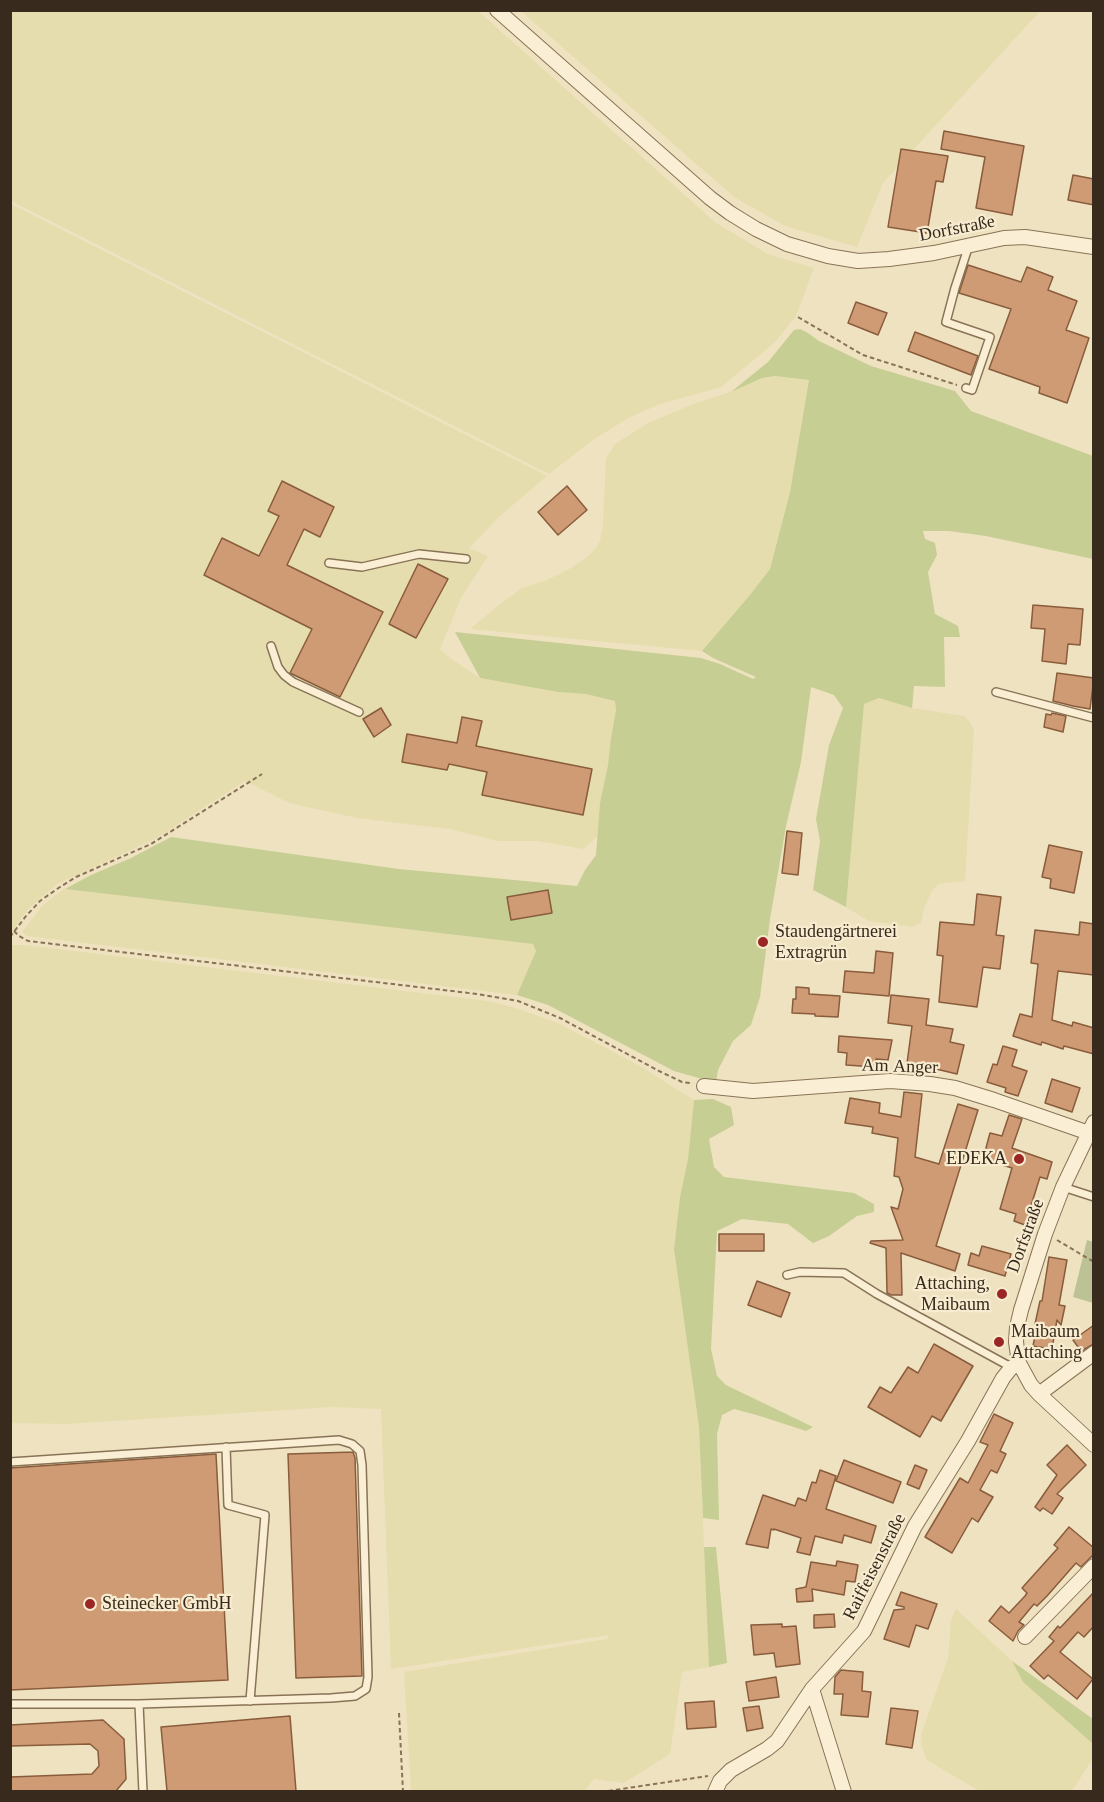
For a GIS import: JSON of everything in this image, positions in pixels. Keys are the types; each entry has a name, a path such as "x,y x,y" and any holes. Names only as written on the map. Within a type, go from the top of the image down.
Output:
{"street":[{"name":"Dorfstraße","path":"497,10 695,185 730,213 787,244 828,256 858,261 934,253 1004,238 1025,237 1094,247"},
{"name":"Am Anger","path":"704,1086 753,1091 890,1081 930,1084 956,1088 1091,1128"},
{"name":"Dorfstraße","path":"1091,1128 1063,1187 1029,1279 1017,1327 1015,1365 1039,1394 1094,1445"},
{"path":"1039,1394 1094,1353"},
{"name":"Raiffeisenstraße","path":"715,1791 725,1774 772,1745 812,1689 864,1631 905,1544 968,1441 1003,1378 1015,1365"},
{"path":"1025,1637 1094,1566"},
{"path":"812,1689 844,1791"}],"lane":[{"path":"966,388 972,390 990,338 946,322 969,245"},
{"path":"329,563 362,567 419,554 466,560"},
{"path":"271,646 278,667 293,682 359,712"},
{"path":"996,692 1094,718"},
{"path":"1063,1187 1094,1197"},
{"name":"Dorfstraße","path":"787,1275 800,1272 844,1273 877,1294 1015,1365"},
{"path":"10,1462 339,1440 352,1444 360,1451 362,1465 368,1677 366,1689 355,1696 139,1704 10,1704"},
{"path":"226,1448 228,1505 265,1515 250,1701"},
{"path":"139,1704 143,1791"}],"path":[{"path":"798,317 863,355 966,388"},
{"path":"10,937 40,901 76,877 151,844 262,774"},
{"path":"14,931 28,941 477,994 518,1001 560,1018 682,1082 704,1086"},
{"path":"1045,1234 1094,1262"},
{"path":"399,1713 404,1791"},
{"path":"601,1791 725,1774"}],"shaded area":[{"path":"10,11 478,11 716,223 768,254 814,268 796,316 774,343 721,387 660,404 628,418 593,440 549,474 11,201"},
{"path":"521,11 1040,11 883,183 857,247 785,226 734,197"},
{"path":"11,204 547,476 500,516 469,548 488,556 461,598 440,649 480,678 615,700 616,710 600,803 598,836 583,849 538,841 498,841 450,829 357,818 289,803 245,781 155,839 57,884 28,909 11,934"},
{"path":"775,376 809,380 790,492 770,569 702,651 470,629 522,588 545,581 573,567 596,548 600,541 603,523 606,459 615,444 648,423 762,378"},
{"path":"878,698 912,708 964,716 974,731 965,881 939,884 933,889 924,908 921,923 913,927 869,921 846,907 864,704"},
{"path":"64,889 533,944 536,951 517,995 27,936 22,932 42,906"},
{"path":"12,945 488,1001 513,1007 560,1024 640,1066 694,1100 688,1159 680,1197 674,1249 699,1427 709,1667 682,1672 670,1754 624,1783 594,1779 585,1790 411,1791 404,1672 607,1639 609,1635 391,1669 381,1409 332,1407 66,1424 11,1423"},
{"path":"956,1609 1012,1661 1023,1682 1093,1744 1093,1758 1072,1791 979,1791 927,1760 922,1748 921,1735 948,1658 951,1620"}],"green space":[{"path":"800,329 819,341 871,366 955,391 971,411 1093,456 1093,559 986,536 949,531 923,531 925,539 935,543 937,555 928,572 935,614 958,626 960,637 944,637 945,687 914,686 912,708 879,698 864,704 846,907 813,890 820,841 816,819 829,745 843,708 834,695 811,687 801,762 786,826 770,919 760,997 751,1025 733,1041 718,1070 716,1083 674,1071 548,1005 517,995 536,951 533,944 65,889 171,837 399,869 577,886 596,855 600,803 608,765 616,710 615,701 586,694 558,692 480,678 455,632 701,658 753,679 756,677 702,651 770,569 790,492 809,380 775,376 762,378 731,392 768,362 794,330","holes":["548,890 552,913 511,920 507,897"]},
{"path":"713,1099 731,1107 734,1125 709,1139 714,1167 724,1177 854,1193 874,1204 874,1212 857,1216 829,1236 813,1243 788,1224 742,1219 717,1231 711,1349 717,1376 726,1385 813,1427 806,1431 734,1409 722,1415 717,1434 719,1520 703,1518 699,1427 674,1249 680,1197 688,1159 694,1100"},
{"path":"1087,1240 1093,1242 1093,1303 1073,1297"},
{"path":"704,1547 716,1547 727,1663 709,1667"},
{"path":"1012,1661 1093,1719 1093,1744 1023,1682"}],"building":[{"path":"944,131 1024,146 1012,215 976,208 985,157 941,149"},
{"path":"901,149 948,156 943,182 936,181 927,233 888,227"},
{"path":"1073,175 1094,179 1094,205 1068,200"},
{"path":"968,265 1021,282 1027,267 1053,277 1048,290 1077,301 1066,330 1089,338 1067,403 1039,393 1040,387 989,369 1011,309 959,293"},
{"path":"856,302 887,313 878,335 848,323"},
{"path":"915,332 978,356 971,375 908,351"},
{"path":"282,481 334,507 320,537 304,529 287,565 383,612 340,697 290,673 312,629 204,575 222,538 259,556 279,516 268,511"},
{"path":"567,486 587,510 558,535 538,512"},
{"path":"418,564 448,579 416,638 389,624"},
{"path":"1033,605 1083,609 1080,645 1068,644 1066,664 1042,661 1045,629 1031,628"},
{"path":"1057,673 1094,678 1090,709 1053,701"},
{"path":"381,708 391,725 374,737 363,719"},
{"path":"1052,713 1066,716 1063,732 1044,727 1046,714 1051,715"},
{"path":"462,717 482,721 476,746 592,769 583,815 482,795 487,772 449,764 447,770 402,762 407,734 457,743"},
{"path":"787,831 802,833 798,875 782,873"},
{"path":"1049,845 1082,852 1074,893 1050,888 1051,879 1042,877"},
{"path":"548,890 552,913 511,920 507,897"},
{"path":"977,894 1001,897 996,935 1004,936 1000,969 983,967 977,1007 939,1002 943,956 937,955 940,922 974,925"},
{"path":"1080,922 1094,924 1094,975 1058,971 1052,1020 1072,1026 1073,1022 1094,1028 1094,1054 1064,1046 1063,1049 1042,1042 1041,1045 1013,1036 1020,1014 1032,1017 1038,964 1031,963 1035,930 1079,935"},
{"path":"876,951 893,953 889,996 843,992 845,971 874,973"},
{"path":"796,987 809,988 809,994 840,996 838,1017 792,1013 793,999 796,999"},
{"path":"891,995 929,999 926,1025 953,1029 950,1042 964,1045 957,1074 936,1069 937,1066 907,1063 912,1026 888,1023"},
{"path":"839,1036 892,1040 888,1060 876,1059 876,1067 846,1065 847,1053 838,1052"},
{"path":"1003,1046 1017,1050 1012,1066 1027,1071 1018,1096 1005,1092 1006,1088 987,1082 993,1064 997,1065"},
{"path":"1052,1079 1080,1088 1072,1112 1045,1103"},
{"path":"904,1092 922,1094 915,1157 939,1164 958,1104 978,1110 936,1246 960,1254 955,1271 901,1253 902,1295 891,1295 887,1293 886,1248 870,1243 871,1241 903,1240 891,1207 898,1209 903,1189 899,1177 894,1176 898,1138 872,1133 873,1127 845,1123 850,1098 880,1103 879,1113 901,1117"},
{"path":"1009,1115 1022,1119 1012,1148 1052,1162 1047,1179 1040,1177 1025,1225 1014,1221 1016,1214 1000,1209 1012,1168 983,1159 990,1133 1002,1136"},
{"path":"719,1234 764,1234 764,1251 719,1251"},
{"path":"982,1246 1011,1254 1005,1276 968,1265 971,1253 979,1256"},
{"path":"1049,1257 1067,1260 1059,1305 1065,1306 1061,1325 1057,1320 1052,1349 1033,1346 1037,1325 1035,1324 1040,1301 1042,1301"},
{"path":"757,1281 790,1293 781,1317 748,1305"},
{"path":"1094,1325 1094,1344 1081,1351 1073,1340"},
{"path":"934,1344 973,1366 941,1421 932,1416 920,1437 868,1407 880,1387 891,1393 908,1367 918,1373"},
{"path":"994,1414 1013,1423 1000,1451 1006,1454 997,1473 991,1470 980,1490 993,1497 978,1522 972,1518 952,1553 925,1537 960,1478 968,1483 988,1445 980,1442"},
{"path":"1067,1445 1086,1465 1057,1494 1063,1498 1052,1514 1043,1508 1040,1511 1035,1507 1057,1475 1047,1465"},
{"path":"353,1452 362,1676 296,1678 288,1454"},
{"path":"216,1454 228,1680 10,1690 10,1468"},
{"path":"844,1460 901,1482 893,1503 836,1481"},
{"path":"915,1465 927,1470 919,1489 907,1484"},
{"path":"820,1470 836,1476 826,1509 876,1526 871,1543 844,1535 842,1543 815,1536 810,1555 797,1552 801,1538 771,1529 768,1548 746,1544 763,1495 795,1506 798,1498 806,1501 812,1482 816,1483"},
{"path":"1069,1527 1094,1548 1094,1554 1081,1567 1076,1563 1037,1606 1034,1604 1019,1622 1024,1625 1013,1641 989,1621 1001,1606 1009,1613 1025,1596 1027,1593 1022,1588 1058,1548 1054,1545"},
{"path":"837,1561 858,1565 855,1582 846,1581 844,1595 812,1589 813,1601 797,1602 796,1589 806,1587 811,1562 836,1566"},
{"path":"901,1592 937,1604 928,1629 916,1625 909,1647 884,1639 894,1610 904,1609 896,1605"},
{"path":"1094,1592 1094,1626 1084,1637 1078,1632 1060,1652 1093,1679 1077,1699 1048,1675 1044,1679 1030,1666 1054,1641 1049,1637 1058,1626 1060,1628"},
{"path":"834,1614 835,1627 814,1628 814,1615"},
{"path":"782,1624 782,1627 796,1626 800,1664 776,1667 774,1653 754,1655 751,1625"},
{"path":"841,1670 863,1672 862,1691 871,1692 868,1717 841,1715 843,1694 834,1694 835,1677"},
{"path":"776,1677 779,1697 749,1701 746,1682"},
{"path":"714,1701 716,1727 687,1729 685,1703"},
{"path":"759,1706 763,1728 747,1731 743,1708"},
{"path":"891,1708 918,1711 912,1748 886,1744"},
{"path":"290,1716 296,1791 167,1791 161,1727"},
{"path":"103,1720 124,1739 126,1779 116,1791 10,1791 10,1777 92,1774 99,1766 98,1751 90,1744 10,1746 10,1725"}],"place":[{"name":"Staudengärtnerei Extragrün","path":"763,942"},
{"name":"EDEKA","path":"1019,1159"},
{"name":"Attaching, Maibaum","path":"1002,1294"},
{"name":"Maibaum Attaching","path":"999,1342"},
{"name":"Steinecker GmbH","path":"90,1604"}]}
